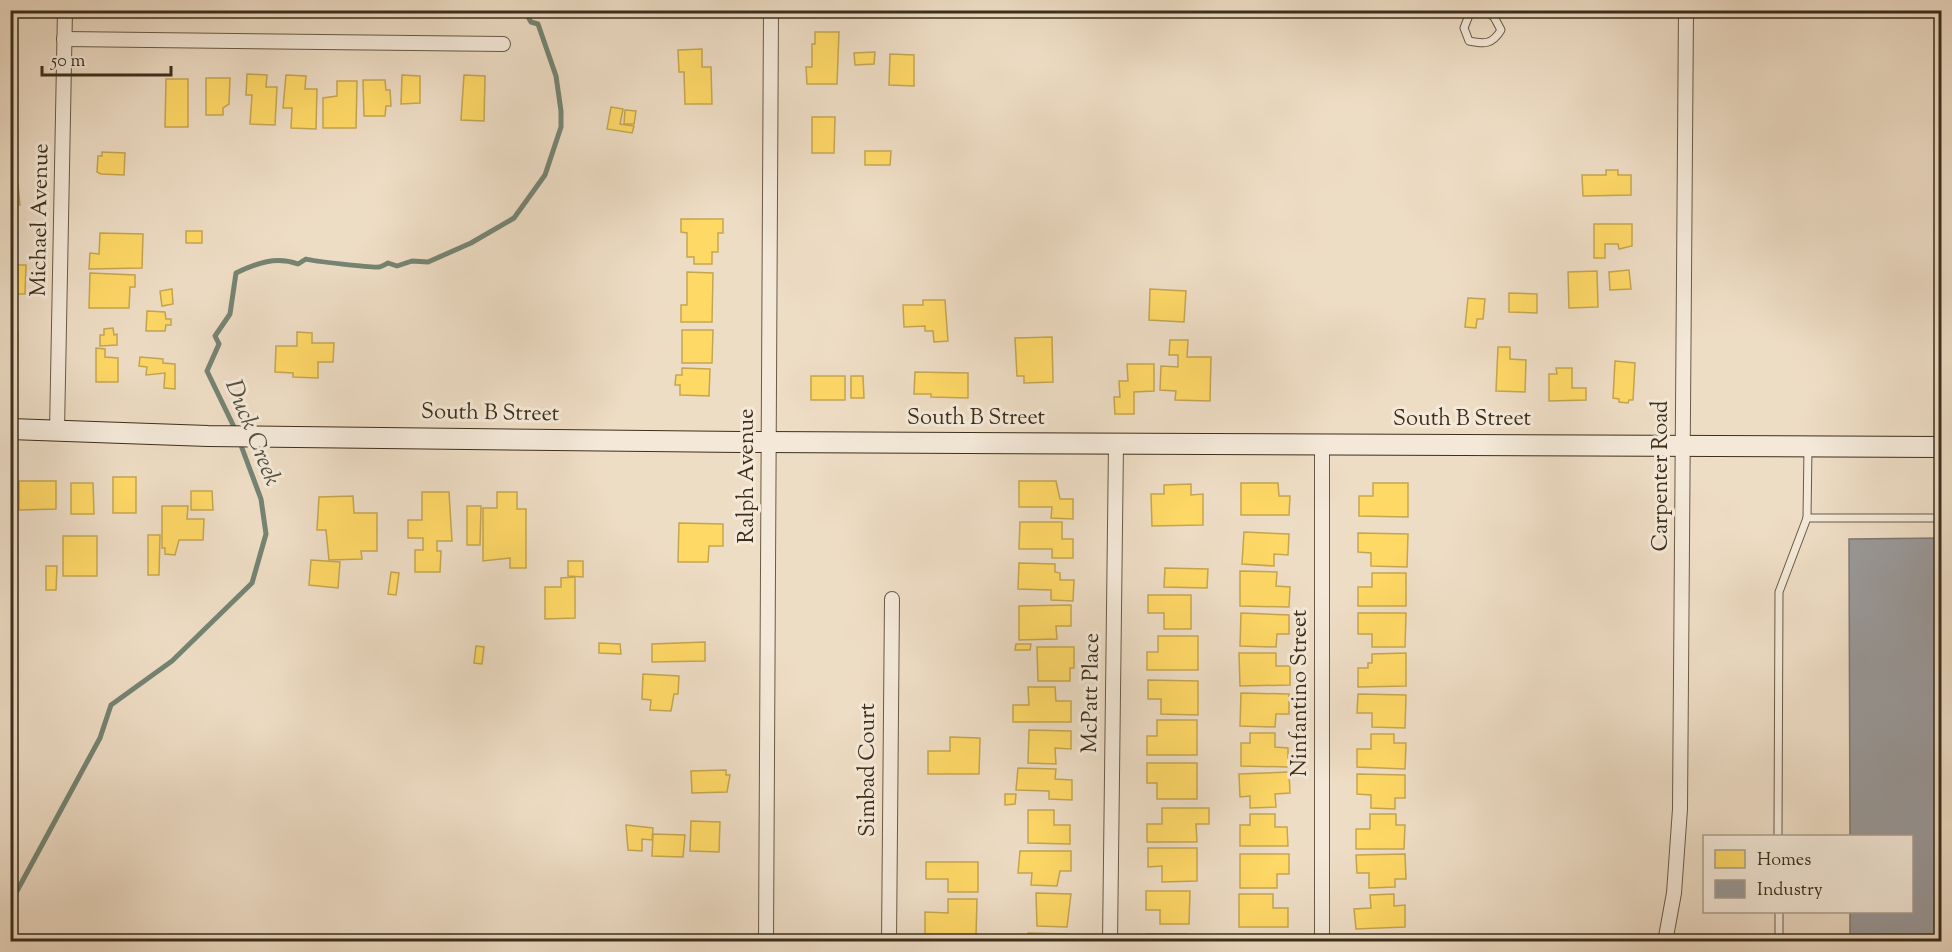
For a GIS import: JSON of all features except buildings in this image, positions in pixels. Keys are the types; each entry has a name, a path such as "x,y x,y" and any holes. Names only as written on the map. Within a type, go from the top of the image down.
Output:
{"street":[{"name":"Michael Avenue","path":"57,431 65,10"},
{"name":"Ralph Avenue","path":"766,942 771,10"},
{"name":"Carpenter Road","path":"1665,942 1674,893 1680,821 1686,10"},
{"path":"64,39 503,44"},
{"name":"South B Street","path":"10,429 218,436 768,442 1941,447"},
{"name":"McPatt Place","path":"1110,942 1116,444"},
{"name":"Ninfantino Street","path":"1322,942 1323,445"},
{"name":"Simbad Court","path":"889,942 892,599"}],"lane":[{"path":"1471,10 1464,28 1469,41 1485,44 1492,42 1501,30 1494,17 1483,10"},
{"path":"1778,835 1779,592 1807,518 1808,446"},
{"path":"1807,518 1941,518"},
{"path":"1779,913 1779,942"}],"waterway":[{"name":"Duck Creek","path":"236,431 207,371 219,344 215,336 230,314 236,273 259,264 274,261 298,264 306,259 374,267 388,263 397,266 412,261 428,262 471,243 514,218 545,175 561,127 561,111 556,76 538,24 531,22 524,10"},
{"name":"Duck Creek","path":"17,942 11,902 100,738 111,705 172,661 252,583 266,534 261,499 239,440"}]}
